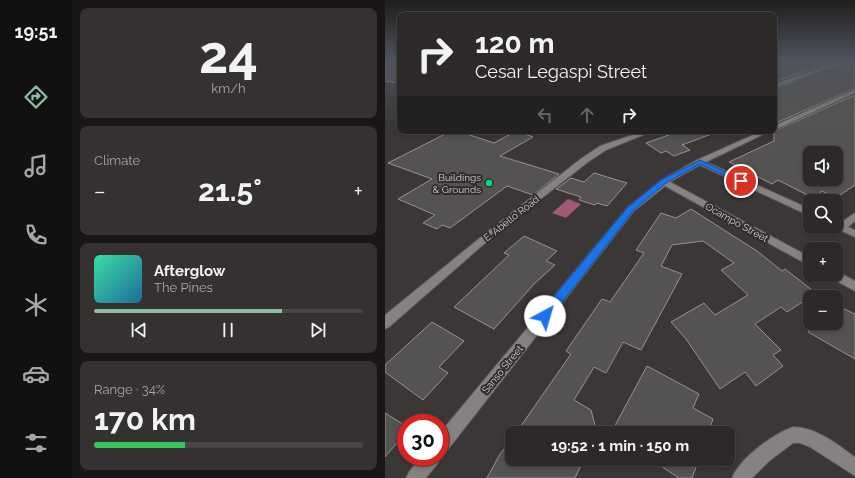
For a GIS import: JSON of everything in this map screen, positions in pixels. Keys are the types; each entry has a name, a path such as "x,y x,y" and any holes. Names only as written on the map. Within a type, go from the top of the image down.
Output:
{"street":[{"path":"777,127 855,90"},
{"name":"E. Abello Road","path":"385,323 489,235 585,160 601,149 642,134"},
{"name":"Sanso Street","path":"449,435 631,209 664,182 700,162 761,134"},
{"path":"700,162 803,210"},
{"name":"Ocampo Street","path":"664,182 803,258"},
{"path":"843,223 855,216"},
{"path":"843,228 855,234"},
{"path":"843,279 855,286"},
{"path":"741,478 757,460 779,442 785,438 795,435 809,438 829,449 855,468"},
{"path":"415,478 424,466"}],"shaded area":[{"path":"568,199 581,204 566,218 552,213"}],"building":[{"path":"792,82 855,82 855,88 777,123 777,88"},
{"path":"855,95 855,185 842,194 828,194 822,191 818,194 805,194 778,180 772,184 729,162 774,141 774,134 777,134 777,130"},
{"name":"Buildings & Grounds","path":"445,134 467,134 494,143 510,134 524,134 533,137 500,156 559,174 533,195 507,186 450,228 442,225 437,229 423,223 435,215 398,199 432,179 388,163"},
{"path":"672,134 712,134 682,145 690,150 674,156 666,151 661,153 646,143"},
{"path":"594,173 627,183 607,206 597,203 595,205 579,200 581,197 556,189 571,178 584,182"},
{"path":"691,209 757,251 782,271 785,269 812,290 803,290 803,302 787,312 781,307 755,324 781,350 773,355 783,366 756,386 745,372 720,389 686,339 671,322 704,303 715,315 748,295 721,270 734,263 703,241 672,245 661,266 682,274 641,350 623,342 606,373 594,367 574,400 591,410 595,426 521,426 571,354 566,351 602,299 610,302 644,253 636,250 661,213 676,218"},
{"path":"524,236 557,251 546,261 555,265 534,284 494,329 454,307 509,255 504,253"},
{"path":"843,308 855,314 855,359 808,332 809,330 843,330"},
{"path":"432,322 464,341 439,367 448,373 423,400 385,372 385,365"},
{"path":"647,366 699,394 693,408 713,419 710,426 615,426"},
{"path":"385,413 397,420 397,443 385,457"},
{"path":"505,448 505,466 581,466 575,478 487,478"},
{"path":"661,466 696,466 692,478 679,478"}],"place":[{"name":"Buildings & Grounds","path":"489,183"}],"route":[{"path":"545,316 631,209 664,182 700,162 741,181"}]}
